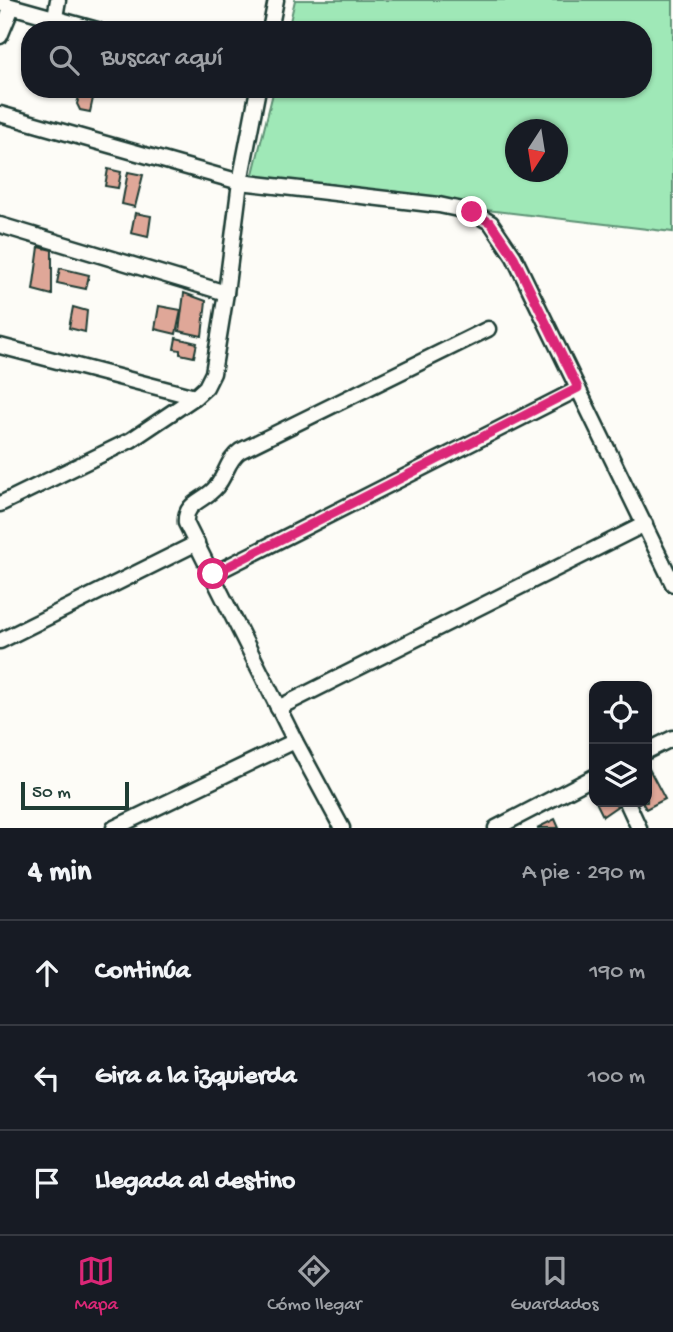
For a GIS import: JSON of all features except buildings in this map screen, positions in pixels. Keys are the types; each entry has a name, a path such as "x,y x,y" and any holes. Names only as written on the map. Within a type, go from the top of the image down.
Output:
{"street":[{"path":"55,18 58,0"},
{"path":"272,21 276,0"},
{"path":"0,36 6,5 66,21"},
{"path":"0,504 131,440 206,387 213,373 240,182 256,98"},
{"path":"0,114 240,182 439,205 472,212 491,223 514,257 673,584"},
{"path":"0,225 226,293"},
{"path":"342,828 278,708 186,523 187,511 191,505 217,487 234,455 488,329"},
{"path":"0,346 195,397"},
{"path":"213,574 578,388"},
{"path":"278,708 645,524"},
{"path":"0,641 197,543"},
{"path":"652,748 673,738"},
{"path":"114,828 295,741"},
{"path":"496,828 589,780"},
{"path":"629,807 639,828"}],"green space":[{"path":"295,0 673,0 673,232 251,182 272,98 652,98 652,21 290,21"}],"route":[{"path":"213,574 578,388 514,257 491,223 472,212"}]}
